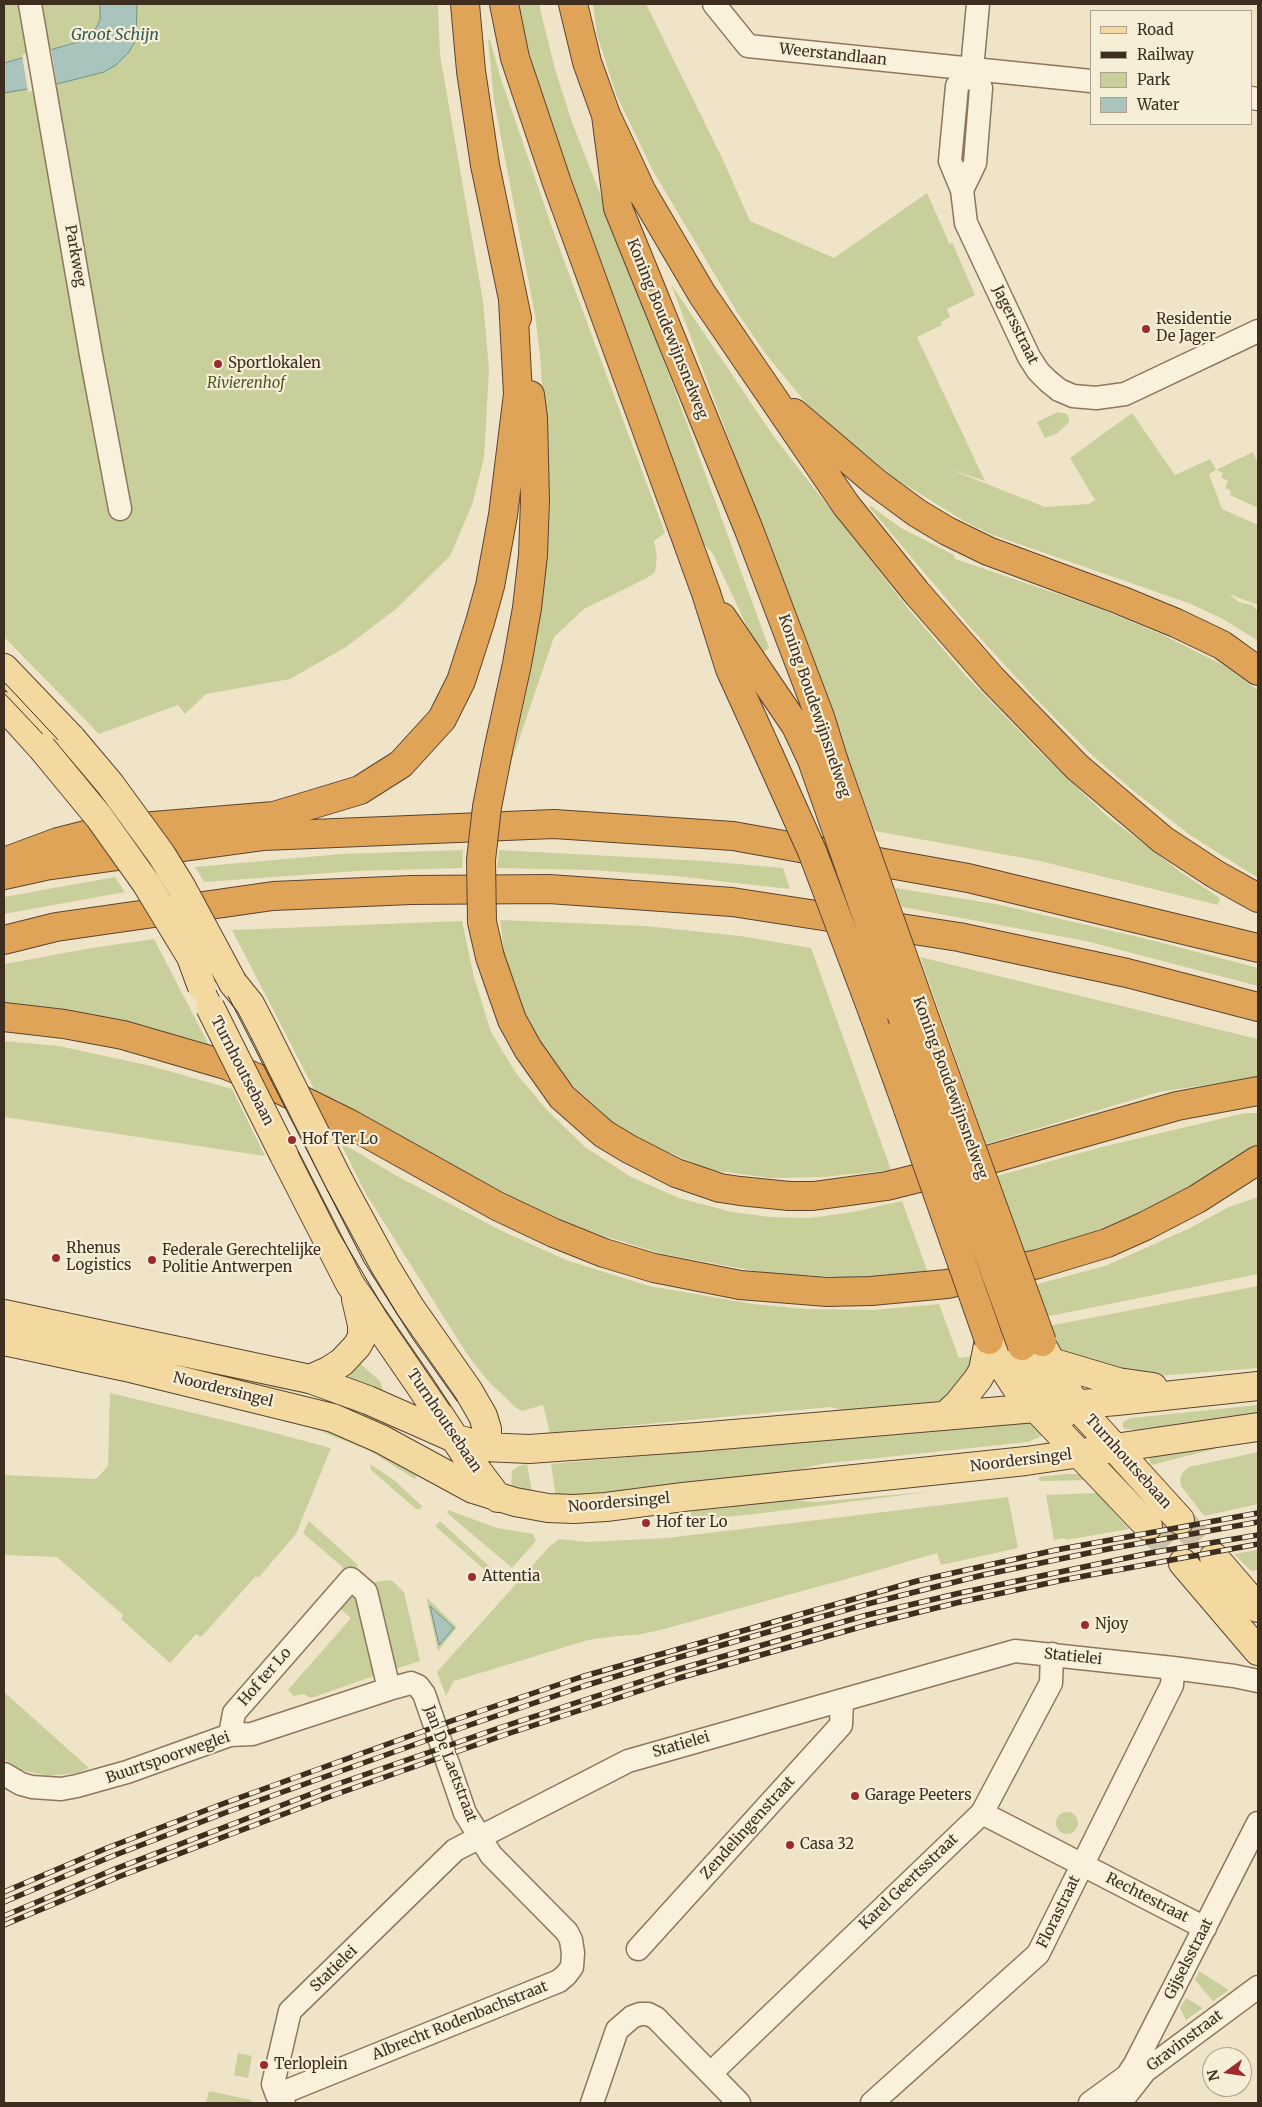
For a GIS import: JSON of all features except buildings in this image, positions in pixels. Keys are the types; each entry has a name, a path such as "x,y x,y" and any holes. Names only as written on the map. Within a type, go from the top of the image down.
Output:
{"highway":[{"path":"465,4 471,71 485,165 526,360 533,418 536,500 533,555 527,608 487,807 480,860 482,922 490,957 512,1020 536,1062 562,1097 604,1134 629,1149 676,1173 720,1188 773,1195 813,1196 887,1186 928,1177 1178,1106 1258,1091"},
{"path":"504,4 515,58 531,108 706,593 730,669 812,851 908,1109 990,1349"},
{"name":"Koning Boudewijnsnelweg","path":"573,4 588,62 606,115 618,208 749,530 820,717 823,761 944,1100 1040,1350"},
{"path":"606,115 642,192 702,294 846,505 880,549 992,679 1077,767 1163,840 1215,874 1258,898"},
{"path":"4,862 58,842 105,830 274,816 360,790 401,764 442,719 460,681 480,622 490,586 503,515 518,394 513,300"},
{"path":"765,387 875,482 917,513 947,531 988,551 1176,623 1222,646 1258,671"},
{"path":"706,593 796,726 823,761"},
{"path":"4,875 45,866 264,836 563,825 743,838 968,878 1258,948"},
{"path":"4,940 56,928 273,896 411,890 549,889 732,902 959,937 1127,974 1258,1007"},
{"path":"4,1017 64,1024 123,1035 226,1065 255,1077 350,1124 497,1206 554,1232 604,1253 654,1268 740,1285 827,1292 871,1291 947,1284 1038,1264 1107,1244 1197,1199 1258,1172"},
{"path":"1197,1199 1258,1160"}],"main road":[{"name":"Turnhoutsebaan","path":"4,668 72,739 110,784 161,854 182,888 233,983 250,1004 339,1181 385,1266 410,1307 484,1416 487,1439 468,1447"},
{"name":"Turnhoutsebaan","path":"4,706 89,804 146,883 191,957 206,997 350,1284 421,1386 468,1447 498,1498"},
{"path":"310,1379 342,1362 353,1353 362,1338 361,1314 350,1284"},
{"name":"Noordersingel","path":"4,1314 310,1379 368,1400 468,1447 529,1449 602,1444 946,1416 1258,1386"},
{"name":"Noordersingel","path":"4,1341 135,1369 333,1418 381,1439 473,1489 498,1498 548,1508 598,1508 684,1497 1026,1461 1258,1427"},
{"path":"990,1349 1016,1387 1055,1406"},
{"path":"946,1416 978,1379 990,1349"},
{"path":"1055,1406 1036,1377 1040,1350 1130,1385 1192,1392"},
{"name":"Turnhoutsebaan","path":"1055,1406 1114,1448 1180,1520"},
{"name":"Turnhoutsebaan","path":"1055,1406 1081,1453 1148,1526"},
{"path":"435,1469 447,1463 468,1447"},
{"path":"1214,1557 1255,1599"},
{"path":"1183,1563 1258,1651"}],"street":[{"name":"Parkweg","path":"30,4 120,509"},
{"name":"Weerstandlaan","path":"714,4 748,46 1090,81"},
{"path":"972,69 978,4"},
{"name":"Jagersstraat","path":"972,69 957,86 950,161 962,190 966,224 1029,357 1038,371 1059,390 1073,396 1096,398 1125,394 1258,331"},
{"name":"Hof ter Lo","path":"230,1735 234,1713 351,1579 366,1592 389,1688"},
{"name":"Statielei","path":"280,2099 273,2084 290,2011 455,1850 628,1760 1015,1651 1173,1668 1234,1676 1258,1682"},
{"name":"Karel Geertsstraat","path":"710,2073 982,1812 1051,1683 1052,1654"},
{"name":"Florastraat","path":"872,2103 1038,1954 1172,1685 1173,1668"},
{"name":"Statielei","path":"1234,1676 1253,1672 1258,1668"},
{"name":"Buurtspoorweglei","path":"4,1774 21,1784 32,1787 61,1789 77,1786 127,1772 230,1735 252,1734 389,1688 411,1683 418,1686"},
{"name":"Jan De Laetstraat","path":"418,1686 424,1694 465,1813 491,1855 567,1932 571,1940 574,1953 572,1967 559,1981"},
{"name":"Zendelingenstraat","path":"638,1949 841,1725 842,1700"},
{"name":"Rechtestraat","path":"982,1812 1205,1928"},
{"name":"Gijselsstraat","path":"1126,2095 1127,2076 1135,2064 1258,1823"},
{"name":"Albrecht Rodenbachstraat","path":"280,2099 559,1981"},
{"name":"Gravinstraat","path":"1126,2095 1145,2071 1256,1992"},
{"path":"592,2103 617,2030 632,2016 640,2014 648,2014 656,2018 739,2103"},
{"path":"1090,2103 1126,2095"}],"green space":[{"name":"Rivierenhof","path":"4,4 438,4 440,55 483,301 489,369 484,458 472,505 450,556 396,609 346,647 290,679 206,694 185,714 178,705 99,734 4,637"},
{"path":"517,4 539,4 555,69 572,122 642,301 769,648 764,652 756,646 713,554 700,540 539,90"},
{"path":"593,4 646,4 723,160 750,221 834,258 927,193 950,245 952,242 975,295 947,309 950,317 941,322 942,325 917,337 985,481 949,469 1045,507 1089,504 1095,500 1070,458 1132,413 1175,475 1210,459 1216,470 1209,474 1222,509 1258,525 1258,605 1229,594 1239,602 1252,605 1258,611 1258,641 1223,619 1191,604 990,534 964,521 896,479 806,403 765,353 737,312 653,171 616,94 597,35"},
{"path":"488,40 490,40 501,79 555,236 665,533 654,541 657,557 655,572 647,578 584,609 554,637 512,760 532,665 544,577 548,525 547,464 540,355 535,315 494,101"},
{"path":"671,284 774,437 906,606 966,676 1040,752 1107,816 1182,873 1220,898 1218,905 1040,861 875,831"},
{"path":"1058,412 1067,414 1069,422 1058,433 1045,438 1037,422"},
{"path":"1253,452 1258,464 1258,508 1230,495 1231,491 1225,488 1228,481 1221,477 1223,473 1216,470"},
{"path":"871,506 901,528 954,555 955,559 1093,606 1161,634 1223,665 1258,690 1258,878 1190,835 1131,789 1093,756 1036,699 970,627 869,507"},
{"path":"463,850 462,868 357,871 204,882 195,867 341,854"},
{"path":"499,850 704,861 783,868 790,889 675,876 591,870 497,868"},
{"path":"115,877 125,892 4,914 4,897"},
{"path":"895,888 996,904 1151,940 1258,968 1258,986 1086,941 902,907"},
{"path":"500,920 646,926 740,936 811,948 891,1170 824,1177 770,1178 710,1170 659,1148 617,1126 569,1082 544,1049 523,1011 506,967"},
{"path":"462,921 474,977 491,1032 516,1073 546,1109 585,1147 631,1177 679,1198 732,1212 770,1217 810,1218 853,1212 902,1201 928,1273 870,1278 771,1274 663,1254 565,1222 527,1205 315,1091 232,930"},
{"path":"154,939 210,1047 118,1020 4,1005 4,964"},
{"path":"920,957 1258,1039 1258,1077 1159,1092 986,1144"},
{"path":"4,1041 59,1046 151,1066 232,1089 265,1156 4,1117"},
{"path":"1245,1113 1258,1113 1258,1144 1250,1152 1175,1196 1095,1232 1023,1255 997,1176 1102,1147"},
{"path":"340,1142 397,1176 502,1231 566,1260 649,1286 753,1304 806,1309 873,1310 939,1304 959,1358 979,1355 949,1403 853,1413 831,1407 550,1433 543,1405 522,1411 515,1407 487,1380 467,1354 366,1194"},
{"path":"1258,1197 1258,1274 1045,1317 1034,1285 1105,1266 1188,1229 1229,1207"},
{"path":"1258,1286 1258,1368 1145,1377 1060,1353 1048,1326"},
{"path":"4,1325 294,1387 396,1424 397,1431 350,1409 309,1395 90,1348"},
{"path":"357,1361 380,1381 386,1398 338,1378"},
{"path":"122,1375 319,1428 371,1449 418,1474 415,1479 370,1451 318,1430 120,1381"},
{"path":"110,1393 331,1448 296,1534 258,1578 256,1576 201,1637 196,1634 170,1663 121,1619 123,1615 57,1557 4,1555 4,1475 96,1479 108,1466"},
{"path":"1258,1405 1258,1416 1153,1431 1125,1429 1123,1427 1123,1422 1131,1418"},
{"path":"1031,1421 1044,1435 1028,1442 821,1464 760,1480 556,1498 551,1464"},
{"path":"1214,1444 1215,1449 1151,1465 1150,1462 1149,1457"},
{"path":"1258,1452 1258,1504 1204,1516 1181,1486 1180,1479 1183,1472 1189,1467"},
{"path":"370,1464 394,1480 422,1506 420,1509 416,1509 371,1470"},
{"path":"527,1464 533,1497 511,1488 512,1471 519,1466"},
{"path":"1081,1474 1094,1480 1039,1481 1039,1477"},
{"path":"935,1491 755,1514 697,1520 690,1519 691,1513 695,1509 780,1499 815,1502"},
{"path":"1097,1493 1104,1498 1110,1508 1129,1529 1066,1540 1065,1538 1054,1540 1046,1495"},
{"path":"1008,1497 1018,1548 941,1565 937,1553 664,1629 637,1635 588,1640 454,1681 446,1696 437,1672 549,1547 559,1539 587,1542 667,1538"},
{"path":"448,1510 497,1528 533,1534 536,1541 512,1568 447,1513"},
{"path":"309,1521 358,1565 354,1570 350,1567 347,1571 303,1533"},
{"path":"440,1521 502,1578 498,1582 435,1526"},
{"path":"1258,1550 1258,1569 1253,1571 1234,1554"},
{"path":"391,1580 404,1592 420,1661 395,1669 378,1594 367,1583"},
{"path":"353,1594 357,1599 374,1676 311,1698 304,1694 294,1696 288,1690 351,1618 338,1607"},
{"path":"426,1597 457,1627 438,1651"},
{"path":"4,1692 89,1768 77,1773 49,1776 21,1770 4,1759"},
{"path":"1063,1812 1071,1812 1078,1819 1078,1827 1071,1834 1063,1834 1056,1827 1056,1819"},
{"path":"1199,1971 1229,1990 1213,2001 1195,1980"},
{"path":"1186,1998 1203,2008 1186,2020 1180,2008"},
{"path":"238,2053 252,2056 248,2078 234,2075"},
{"path":"209,2091 251,2100 251,2103 206,2103"}],"water":[{"name":"Groot Schijn","path":"100,4 137,4 136,40 129,52 116,65 104,72 57,84 4,93 4,63 85,40 96,28 100,20"},
{"path":"430,1606 454,1628 439,1645"}],"pier":[{"path":"51,48 57,86 28,92 22,55"}],"tunnel":[{"path":"1180,1520 1214,1557"},
{"path":"1148,1526 1183,1563"}],"tram line":[{"path":"4,682 98,786 152,861 199,939 364,1262 413,1339 457,1401"},
{"path":"4,693 53,745 94,794 155,880 189,937 339,1233 386,1312 450,1406"}],"railway":[{"path":"4,1892 107,1848 225,1803 454,1720 581,1677 917,1581 1056,1550 1258,1513"},
{"path":"4,1902 110,1857 227,1812 458,1729 584,1686 673,1659 867,1604 983,1575 1108,1549 1258,1522"},
{"path":"4,1916 115,1869 332,1786 499,1728 676,1670 867,1615 960,1593 1150,1553 1258,1535"},
{"path":"4,1925 118,1877 334,1795 504,1735 679,1678 871,1624 960,1602 1063,1580 1258,1544"}],"place":[{"name":"Residentie De Jager","path":"1146,329"},
{"name":"Sportlokalen","path":"218,364"},
{"name":"Hof Ter Lo","path":"292,1140"},
{"name":"Rhenus Logistics","path":"56,1258"},
{"name":"Federale Gerechtelijke Politie Antwerpen","path":"152,1260"},
{"name":"Hof ter Lo","path":"646,1523"},
{"name":"Attentia","path":"472,1577"},
{"name":"Njoy","path":"1085,1625"},
{"name":"Garage Peeters","path":"855,1796"},
{"name":"Casa 32","path":"790,1845"},
{"name":"Terloplein","path":"264,2065"}]}
